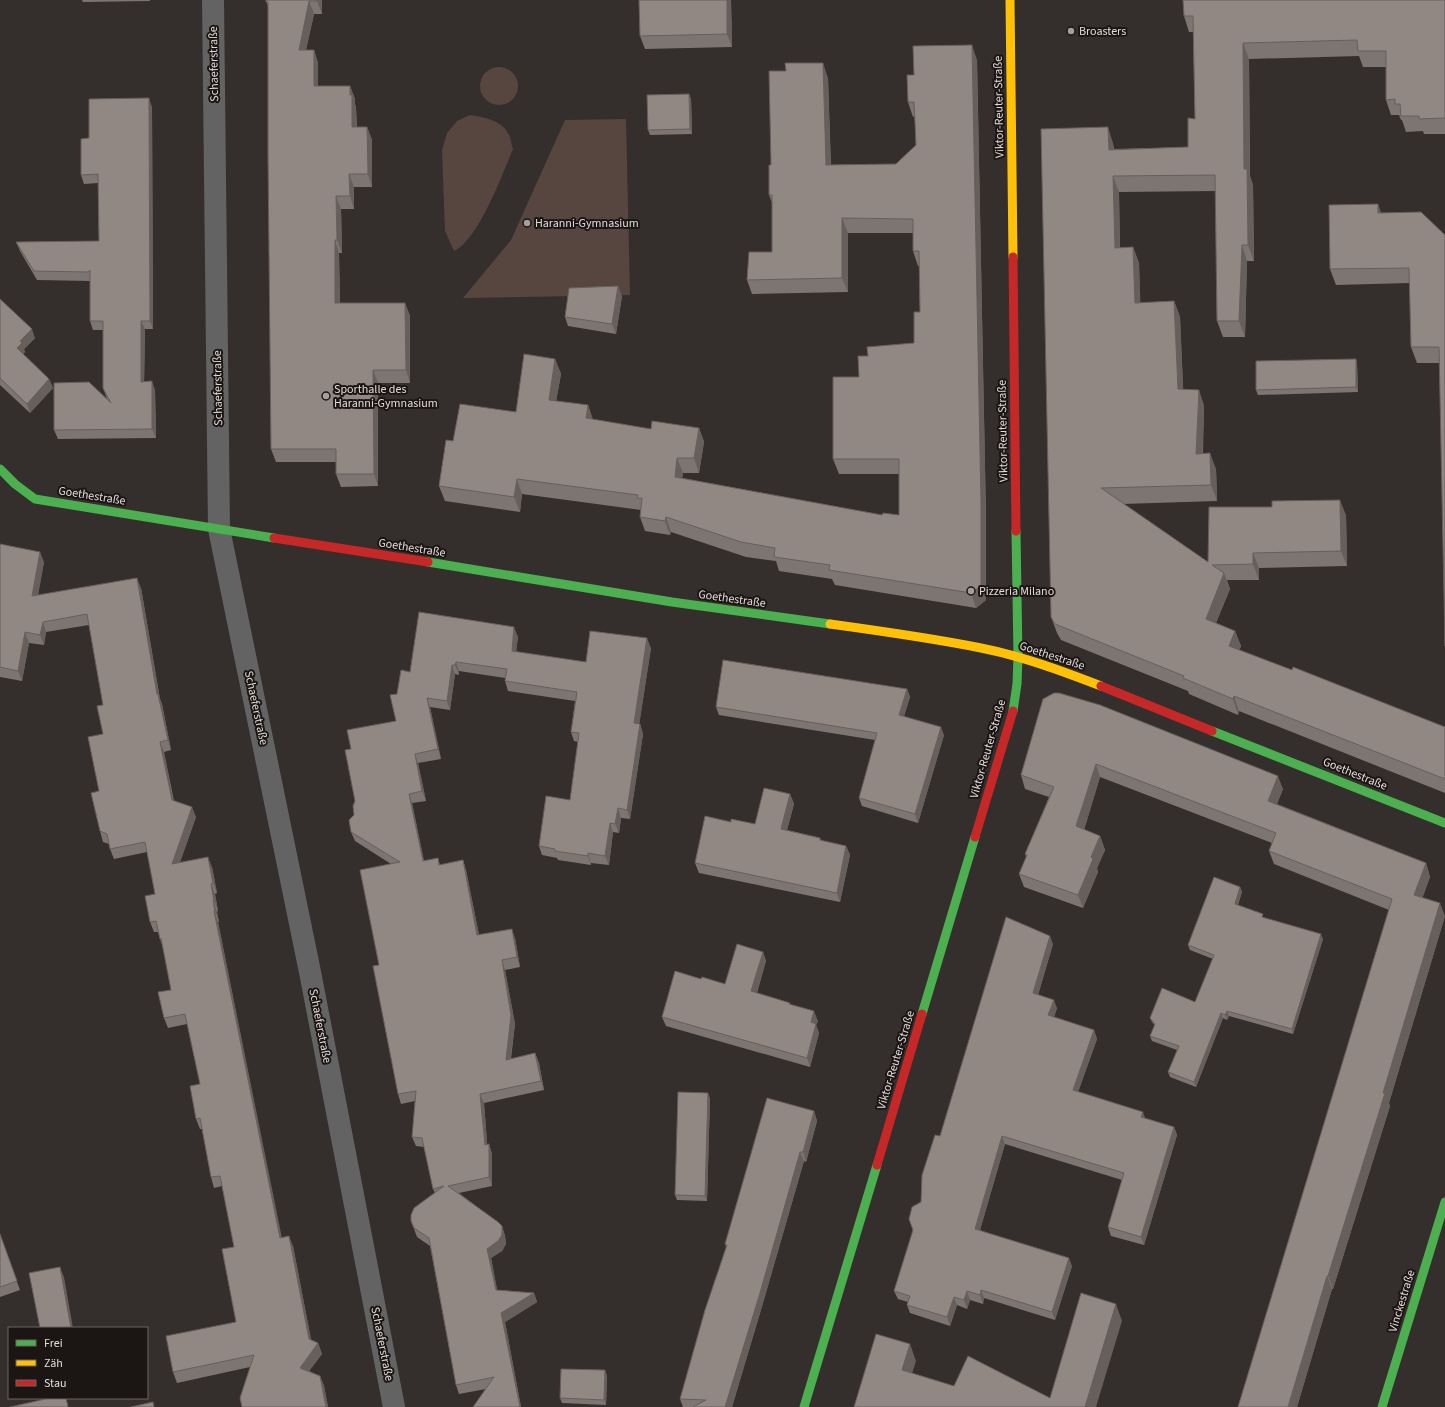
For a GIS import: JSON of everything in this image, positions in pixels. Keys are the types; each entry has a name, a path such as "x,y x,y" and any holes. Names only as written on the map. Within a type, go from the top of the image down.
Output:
{"street":[{"name":"Schaeferstraße","path":"213,0 219,529 310,972 394,1407"},
{"name":"Viktor-Reuter-Straße","path":"804,1407 1014,708 1018,657 1010,0"},
{"name":"Goethestraße","path":"0,469 15,484 35,499 694,605 906,635 982,648 1018,657 1067,673 1445,823"},
{"name":"Vinckestraße","path":"1382,1407 1445,1202"}],"shaded area":[{"path":"495,67 503,67 515,76 518,86 515,96 509,102 503,105 495,105 483,96 480,90 480,82 489,70"},
{"path":"470,115 491,120 501,125 509,135 513,149 481,221 463,245 454,251 445,231 442,150 447,133 457,121"},
{"path":"626,119 630,295 463,298 511,240 565,120"}],"building":[{"path":"266,0 317,0 309,1 299,50 314,50 314,86 350,86 350,95 352,95 352,127 367,127 368,174 349,174 350,196 336,196 337,240 335,240 335,303 405,303 406,370 373,370 374,474 336,474 336,449 271,449 268,2 266,2"},
{"path":"639,0 727,0 727,34 640,36"},
{"path":"1183,0 1445,0 1445,118 1419,119 1419,116 1401,116 1400,104 1395,104 1395,99 1386,100 1386,51 1358,51 1357,40 1243,43 1244,169 1247,169 1248,245 1242,245 1239,321 1217,321 1215,175 1113,176 1115,248 1133,247 1135,303 1174,301 1178,389 1199,390 1196,454 1210,453 1211,485 1101,488 1208,562 1209,507 1272,507 1272,501 1340,500 1341,551 1253,553 1253,564 1212,565 1224,573 1206,619 1235,631 1229,646 1292,670 1293,667 1445,727 1445,779 1234,696 1233,699 1183,678 1184,676 1055,624 1051,617 1041,129 1108,127 1109,150 1188,147 1188,118 1195,119 1193,16 1184,16"},
{"path":"972,45 981,502 981,586 971,593 829,570 830,565 774,557 775,548 741,542 666,517 665,521 640,517 642,498 637,498 638,495 517,479 514,497 439,486 446,440 453,441 460,404 516,412 524,354 555,359 549,400 588,405 586,418 651,429 652,421 699,428 694,458 677,458 675,477 882,515 883,513 899,515 899,459 833,459 833,377 859,377 858,356 868,356 867,347 914,343 914,312 920,312 919,251 913,251 913,219 842,218 842,278 747,280 749,252 772,252 772,195 769,195 769,165 771,165 769,71 786,71 785,63 823,63 826,165 896,164 916,145 914,102 908,102 907,75 914,75 913,46"},
{"path":"689,94 690,129 648,130 647,95"},
{"path":"149,98 150,321 141,321 141,382 152,381 152,429 54,430 54,383 89,382 111,403 103,388 103,321 90,321 90,270 88,272 34,271 16,242 99,241 98,174 81,175 81,139 89,138 89,99"},
{"path":"1378,204 1378,213 1421,212 1445,235 1445,646 1439,347 1411,347 1409,268 1330,269 1329,205"},
{"path":"618,286 612,324 565,317 569,288"},
{"path":"0,299 32,329 20,341 22,343 17,348 49,379 27,404 0,378"},
{"path":"1356,359 1356,387 1256,390 1256,361"},
{"path":"0,544 40,552 32,596 137,578 157,694 168,740 160,742 172,800 192,807 172,864 208,857 213,883 211,884 214,911 280,1238 289,1236 309,1339 318,1343 300,1368 320,1376 326,1407 242,1407 240,1398 254,1355 173,1372 166,1336 236,1322 222,1249 234,1247 220,1176 211,1177 200,1118 196,1119 190,1086 200,1084 185,1014 164,1018 158,992 171,990 161,938 160,939 156,921 150,922 145,896 155,894 145,842 110,849 107,834 100,831 91,793 99,791 88,737 103,734 97,706 103,705 87,614 43,622 40,635 25,632 18,671 0,667"},
{"path":"419,612 514,627 512,651 586,662 590,631 647,638 634,723 640,724 627,810 618,808 615,824 610,823 605,856 588,853 588,856 555,851 555,849 539,846 546,796 570,800 579,733 571,732 577,692 505,681 507,669 456,662 455,665 452,665 447,701 427,698 438,749 415,754 422,791 409,794 423,861 438,858 439,865 463,860 477,935 512,929 517,957 502,960 511,1015 506,1060 535,1053 541,1081 480,1094 485,1145 489,1144 489,1177 448,1186 502,1226 502,1235 498,1241 487,1249 496,1290 534,1293 501,1313 520,1407 473,1407 494,1377 456,1385 429,1238 414,1228 411,1221 411,1215 414,1208 444,1186 433,1189 422,1138 412,1137 416,1091 398,1094 373,966 379,965 360,870 400,862 351,832 349,820 354,815 353,806 355,801 345,750 351,749 347,730 396,721 390,695 397,694 401,670 410,672"},
{"path":"723,660 907,689 899,715 941,727 915,814 859,798 877,733 716,707"},
{"path":"1054,693 1059,693 1100,705 1278,776 1268,801 1426,863 1414,895 1440,903 1383,1093 1385,1093 1327,1276 1288,1407 1238,1407 1392,899 1269,851 1276,833 1096,764 1076,826 1100,836 1091,857 1093,859 1078,895 1019,874 1027,855 1025,854 1054,787 1021,775 1043,699"},
{"path":"764,788 790,794 781,829 846,846 837,893 695,863 705,816 731,822 731,819 755,824"},
{"path":"1214,877 1240,887 1235,904 1263,914 1262,917 1321,934 1292,1029 1227,1011 1225,1015 1221,1013 1194,1082 1168,1072 1179,1046 1150,1036 1155,1024 1150,1018 1162,988 1195,1002 1214,955 1188,945"},
{"path":"1006,917 1050,936 1033,993 1054,1000 1048,1015 1094,1030 1073,1090 1143,1112 1141,1117 1174,1127 1141,1237 1108,1227 1124,1173 1002,1136 975,1229 1069,1258 1052,1312 981,1290 980,1295 967,1291 964,1300 954,1297 947,1317 907,1305 910,1296 894,1291 913,1230 909,1219 912,1207 921,1202 922,1175 935,1135 940,1136"},
{"path":"737,944 763,952 751,991 814,1011 811,1022 816,1024 807,1058 662,1017 675,971 701,979 702,977 725,984"},
{"path":"678,1092 708,1093 705,1196 675,1195"},
{"path":"767,1098 814,1111 803,1152 800,1152 760,1293 725,1407 693,1407 706,1400 680,1399 705,1310 727,1245 725,1244"},
{"path":"0,1234 17,1281 0,1287"},
{"path":"60,1267 71,1327 40,1327 29,1273"},
{"path":"1081,1293 1116,1304 1085,1407 854,1407 876,1334 910,1344 902,1370 954,1386 968,1356 1050,1398"},
{"path":"561,1369 605,1370 604,1400 560,1398"},
{"path":"46,1399 66,1399 68,1407 10,1407"},
{"path":"153,1402 154,1407 131,1407"}],"traffic: fast":[{"path":"0,469 15,484 35,499 274,538"},
{"path":"1013,711 1017,684 1018,657 1016,531"},
{"path":"428,562 672,602 830,624"},
{"path":"1212,731 1445,823"},
{"path":"922,1014 975,837"},
{"path":"804,1407 877,1165"},
{"path":"1382,1407 1445,1202"}],"traffic: slow":[{"path":"1010,0 1013,257"},
{"path":"830,624 963,644 996,651 1042,664 1101,686"}],"traffic: jam":[{"path":"1013,257 1016,531"},
{"path":"274,538 428,562"},
{"path":"1101,686 1212,731"},
{"path":"975,837 1013,711"},
{"path":"877,1165 922,1014"}],"place":[{"name":"Broasters","path":"1071,31"},
{"name":"Haranni-Gymnasium","path":"527,223"},
{"name":"Sporthalle des Haranni-Gymnasium","path":"326,396"},
{"name":"Pizzeria Milano","path":"971,591"}]}
